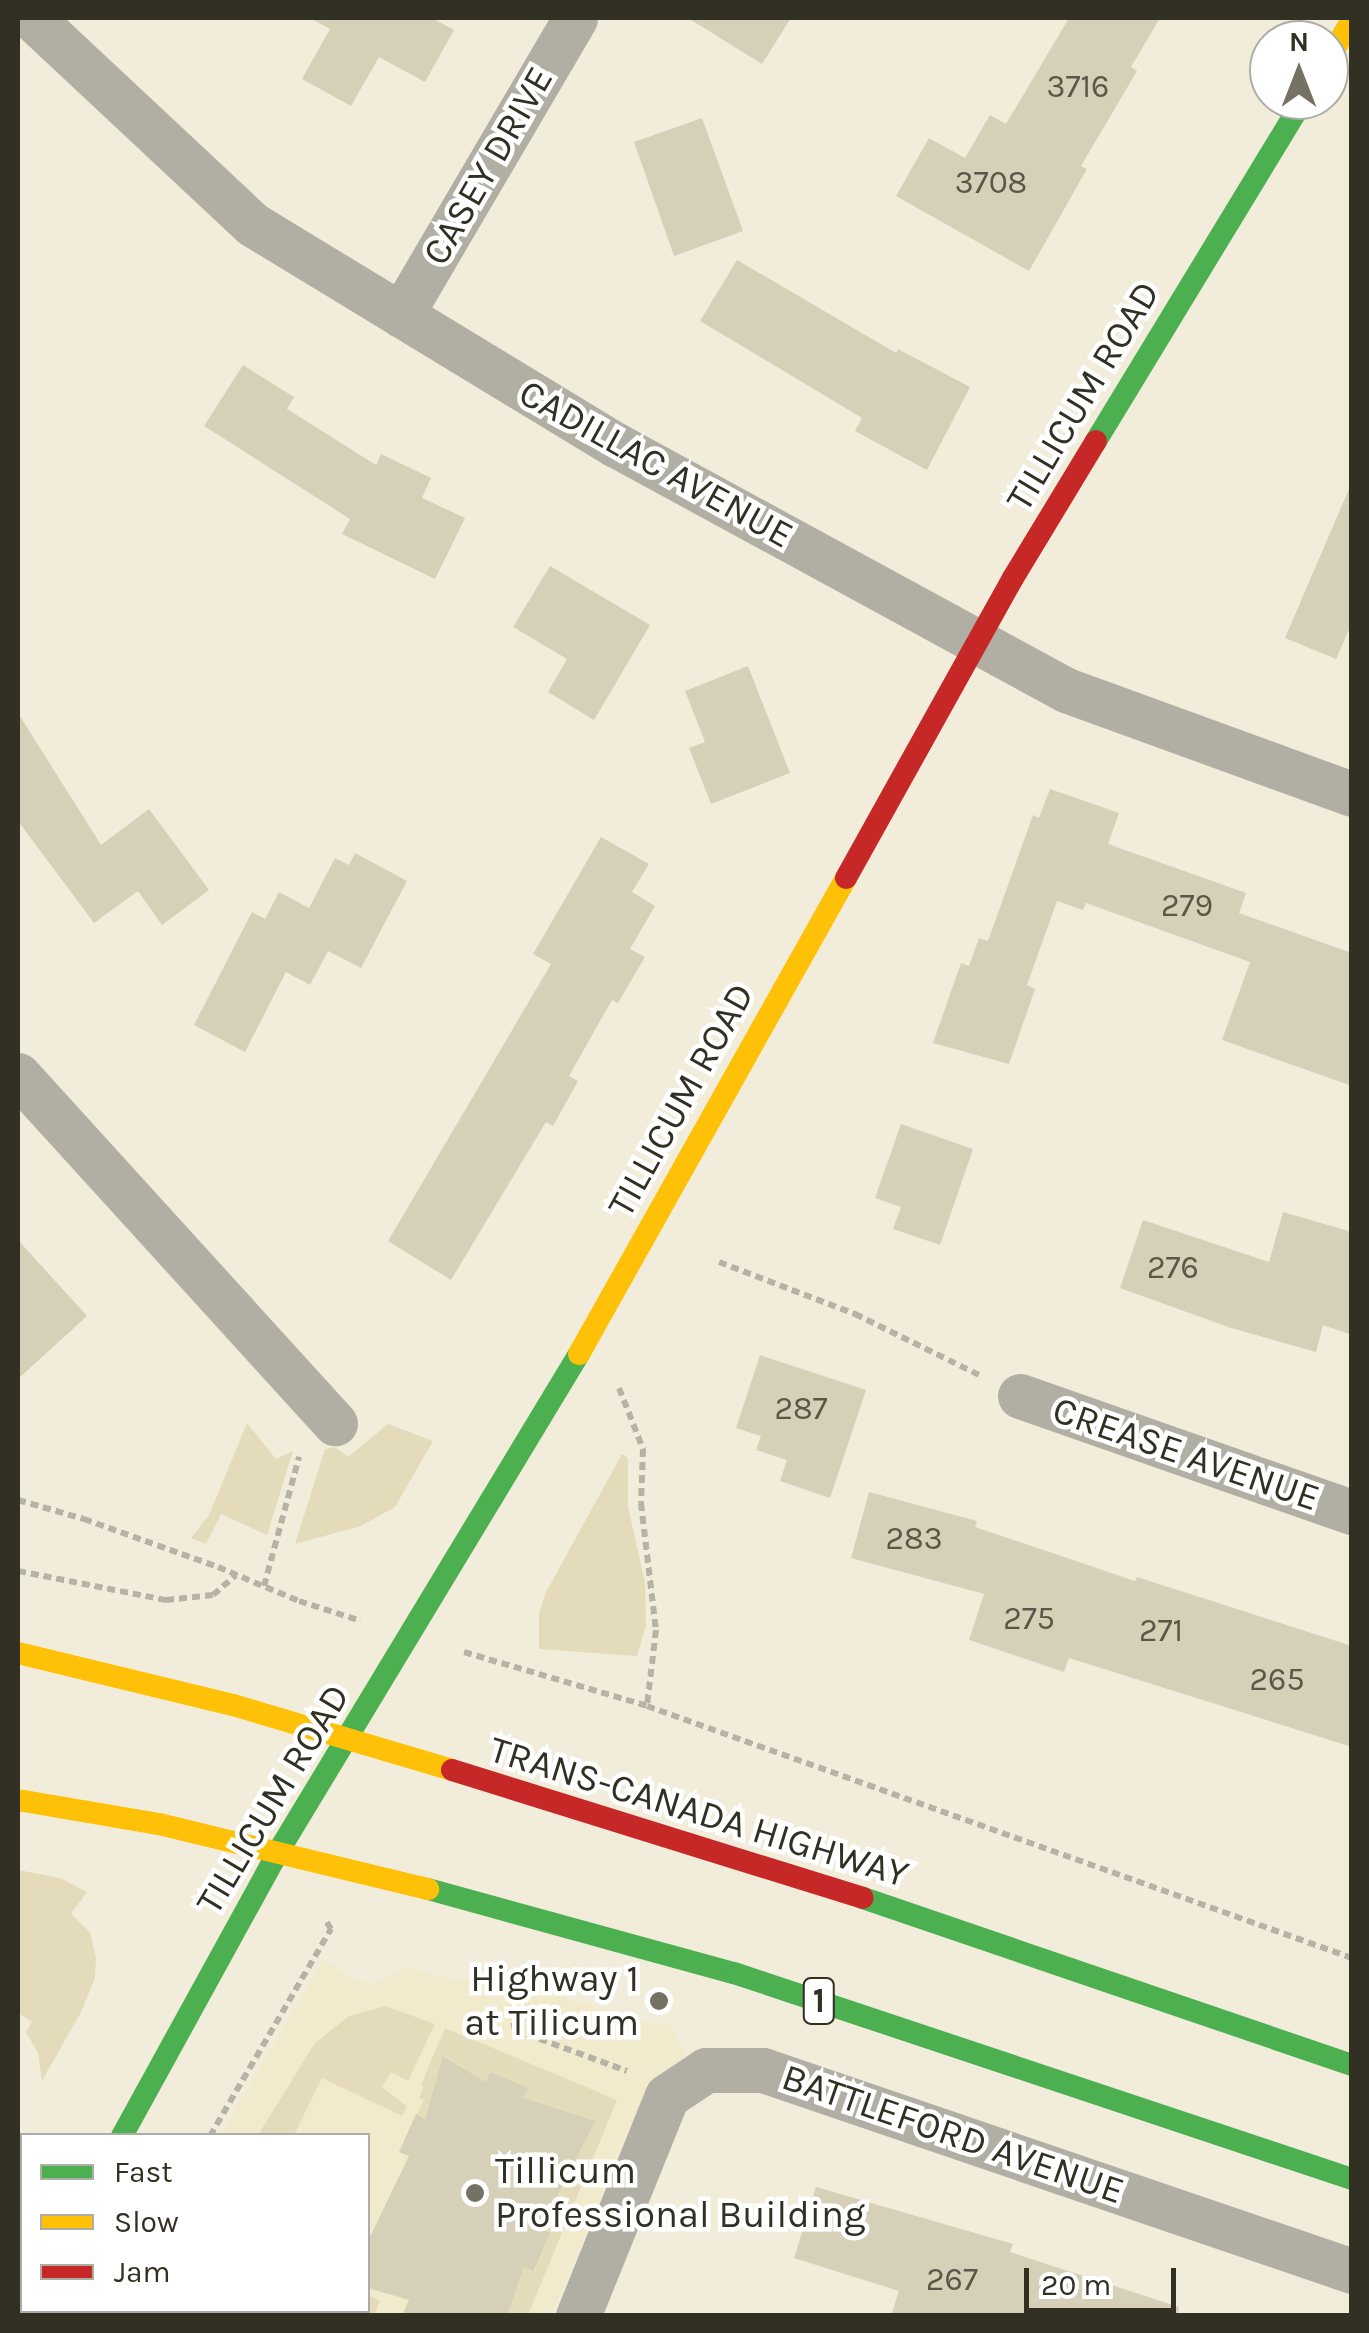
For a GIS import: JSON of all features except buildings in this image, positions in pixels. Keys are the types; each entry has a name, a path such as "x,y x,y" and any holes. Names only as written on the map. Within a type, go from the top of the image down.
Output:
{"main road":[{"name":"TILLICUM ROAD","path":"124,2133 278,1852 595,1328 978,642 1292,120"},
{"name":"TRANS-CANADA HIGHWAY","path":"18,1653 233,1705 863,1898 1352,2065"},
{"name":"1","path":"18,1800 159,1824 508,1908 734,1973 1352,2178"}],"street":[{"name":"CADILLAC AVENUE","path":"32,18 252,224 616,445 1066,690 1352,794"},
{"name":"CASEY DRIVE","path":"401,316 575,18"},
{"path":"18,1075 335,1423"},
{"name":"CREASE AVENUE","path":"1020,1396 1352,1512"},
{"name":"BATTLEFORD AVENUE","path":"578,2316 668,2096 706,2070 763,2070 1352,2271"}],"path":[{"path":"720,1262 855,1314 1020,1396"},
{"path":"264,1586 302,1449 335,1423"},
{"path":"643,1449 641,1503 656,1630 647,1706"},
{"path":"18,1500 84,1519 236,1574 299,1602"},
{"path":"18,1571 166,1600 214,1594 236,1574"},
{"path":"540,1674 647,1706 1352,1958"},
{"path":"212,2133 331,1929"},
{"path":"526,1971 511,2010 514,2030 630,2072"}],"shaded area":[{"path":"247,1423 276,1459 293,1451 267,1535 221,1514 206,1544 191,1538 209,1515"},
{"path":"388,1424 433,1441 395,1507 361,1526 295,1544 325,1449 335,1447 348,1457"},
{"path":"622,1454 628,1458 628,1507 645,1582 646,1626 637,1656 539,1649 539,1613 545,1594"},
{"path":"18,1870 60,1878 87,1892 71,1914 90,1932 96,1958 95,1978 81,2012 42,2081 38,2053 26,2032 32,2022 18,2013"},
{"path":"324,1959 357,1982 377,1983 405,1967 461,1982 483,1972 649,2023 671,2023 686,2057 635,2114 552,2315 114,2316 370,2313 370,2133 221,2133"},
{"path":"385,2006 435,2024 408,2081 391,2072 382,2087 407,2106 402,2116 322,2078 295,2133 259,2133 315,2043 349,2016"},
{"path":"445,2028 617,2100 528,2315 507,2315 524,2267 535,2271 549,2234 540,2230 523,2098 527,2089 490,2072 486,2082 444,2056 425,2118 417,2115 424,2100 419,2098 424,2087 421,2085"},
{"path":"370,2296 380,2301 374,2315 308,2315 370,2313"}],"traffic: fast":[{"path":"1096,441 1291,120"},
{"path":"124,2133 278,1852 579,1354"},
{"path":"428,1889 734,1973 1352,2179"},
{"path":"863,1898 1352,2065"}],"traffic: slow":[{"path":"1349,25 1352,20"},
{"path":"579,1354 846,878"},
{"path":"18,1653 233,1705 452,1770"},
{"path":"18,1800 159,1824 428,1889"}],"traffic: jam":[{"path":"846,878 1013,578 1096,441"},
{"path":"452,1770 863,1898"}],"place":[{"name":"Highway 1 at Tilicum","path":"659,2001"},
{"name":"Tillicum Professional Building","path":"475,2193"}]}
